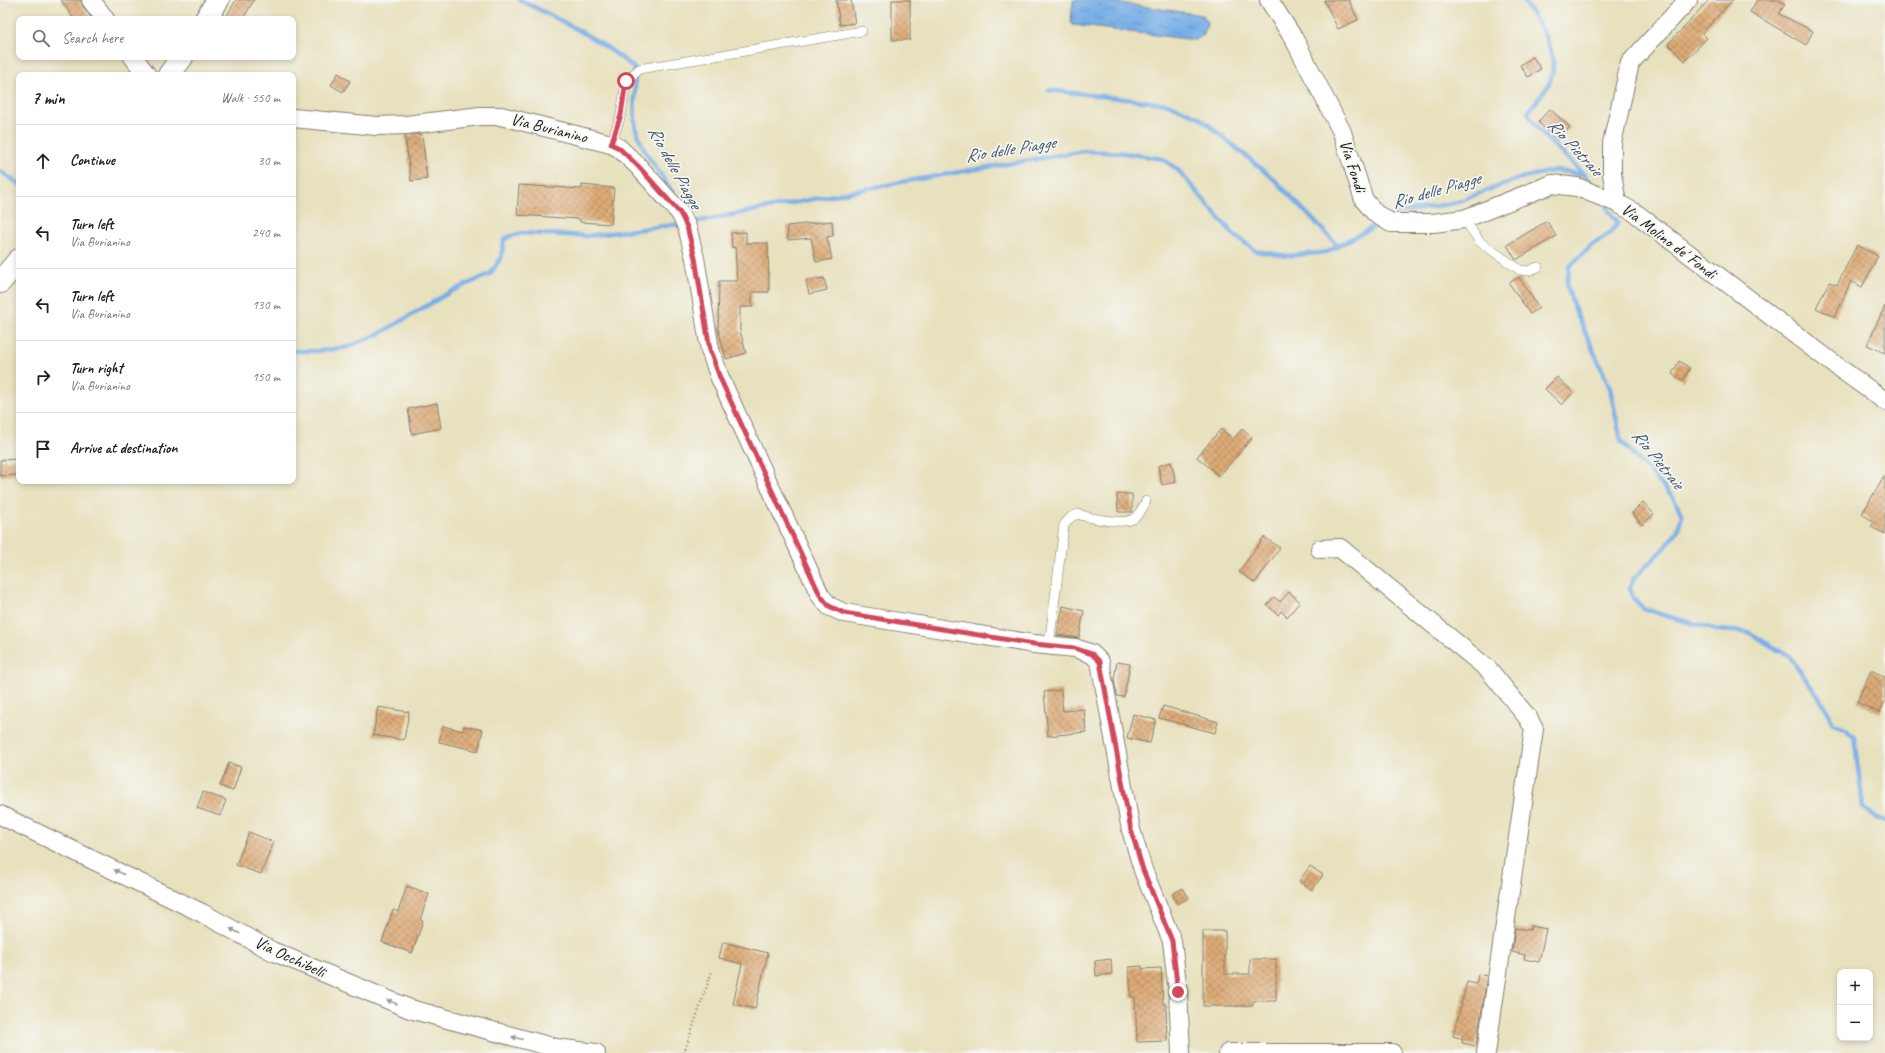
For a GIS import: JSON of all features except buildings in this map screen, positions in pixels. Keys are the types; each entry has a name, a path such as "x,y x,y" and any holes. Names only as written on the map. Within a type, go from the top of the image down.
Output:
{"street":[{"path":"91,0 103,16"},
{"path":"208,16 218,0"},
{"name":"Via Fondi","path":"1269,0 1294,39 1342,132 1364,200 1372,209 1391,222 1433,223 1464,219 1552,184 1576,187 1617,204"},
{"name":"Via Molino de' Fondi","path":"1688,0 1630,63 1612,143 1612,174 1617,204 1634,212 1885,402"},
{"path":"135,60 145,72"},
{"path":"171,72 180,60"},
{"name":"Via Burianino","path":"296,118 377,126 406,125 480,116 501,116 611,144 619,148 638,166 680,213 687,227 695,258 710,350 718,371 820,595 829,606 844,613 1049,646 1074,648 1092,654 1100,662 1131,830 1143,870 1172,941 1178,992 1181,1053"},
{"path":"0,282 16,263"},
{"path":"1320,549 1340,548 1489,670 1528,718 1534,729 1486,1053"},
{"name":"Via Occhibelli","path":"0,816 202,913 272,951 410,1009 556,1048 596,1053"},
{"path":"1228,1053 1392,1053"}],"lane":[{"path":"611,144 621,115 626,81 639,69 862,31"},
{"path":"1464,219 1480,242 1520,270 1528,271 1538,267"},
{"path":"1049,646 1064,525 1071,517 1078,514 1089,518 1120,521 1132,520 1140,512 1146,502"}],"path":[{"path":"684,1053 712,972"}],"water":[{"path":"1073,0 1099,0 1203,15 1207,22 1204,35 1195,40 1073,25 1071,22"}],"waterway":[{"name":"Rio delle Piagge","path":"520,0 594,39 634,68 634,114 636,129 647,154 673,193"},
{"name":"Rio Pietraie","path":"1523,0 1542,29 1551,51 1553,62 1553,72 1549,83 1528,113 1542,133 1578,168 1594,187"},
{"path":"1049,90 1168,104 1199,117 1276,181 1338,246"},
{"name":"Rio delle Piagge","path":"690,223 907,181 1084,151 1124,153 1163,159 1178,170 1233,234 1256,251 1287,256 1327,252 1382,222"},
{"name":"Rio delle Piagge","path":"1390,217 1398,213 1454,203 1521,178 1556,170 1585,175"},
{"path":"0,171 16,182"},
{"name":"Rio Pietraie","path":"1605,205 1618,223 1610,233 1593,244 1569,267 1567,286 1573,305 1610,388 1621,441 1673,497 1682,515 1678,530 1665,548 1633,579 1630,588 1633,598 1643,608 1663,615 1717,630 1748,632 1790,657 1825,706 1833,723 1845,729 1854,737 1863,807 1876,818 1885,821"},
{"path":"296,351 319,351 348,347 379,334 450,292 490,274 501,258 504,240 508,237 522,233 588,236 680,224"}],"route":[{"path":"626,81 621,115 611,144 619,148 638,166 680,213 687,227 695,258 710,350 720,378 820,595 829,606 844,613 1034,644 1074,648 1092,654 1100,662 1131,830 1143,870 1172,941 1178,992"}]}
